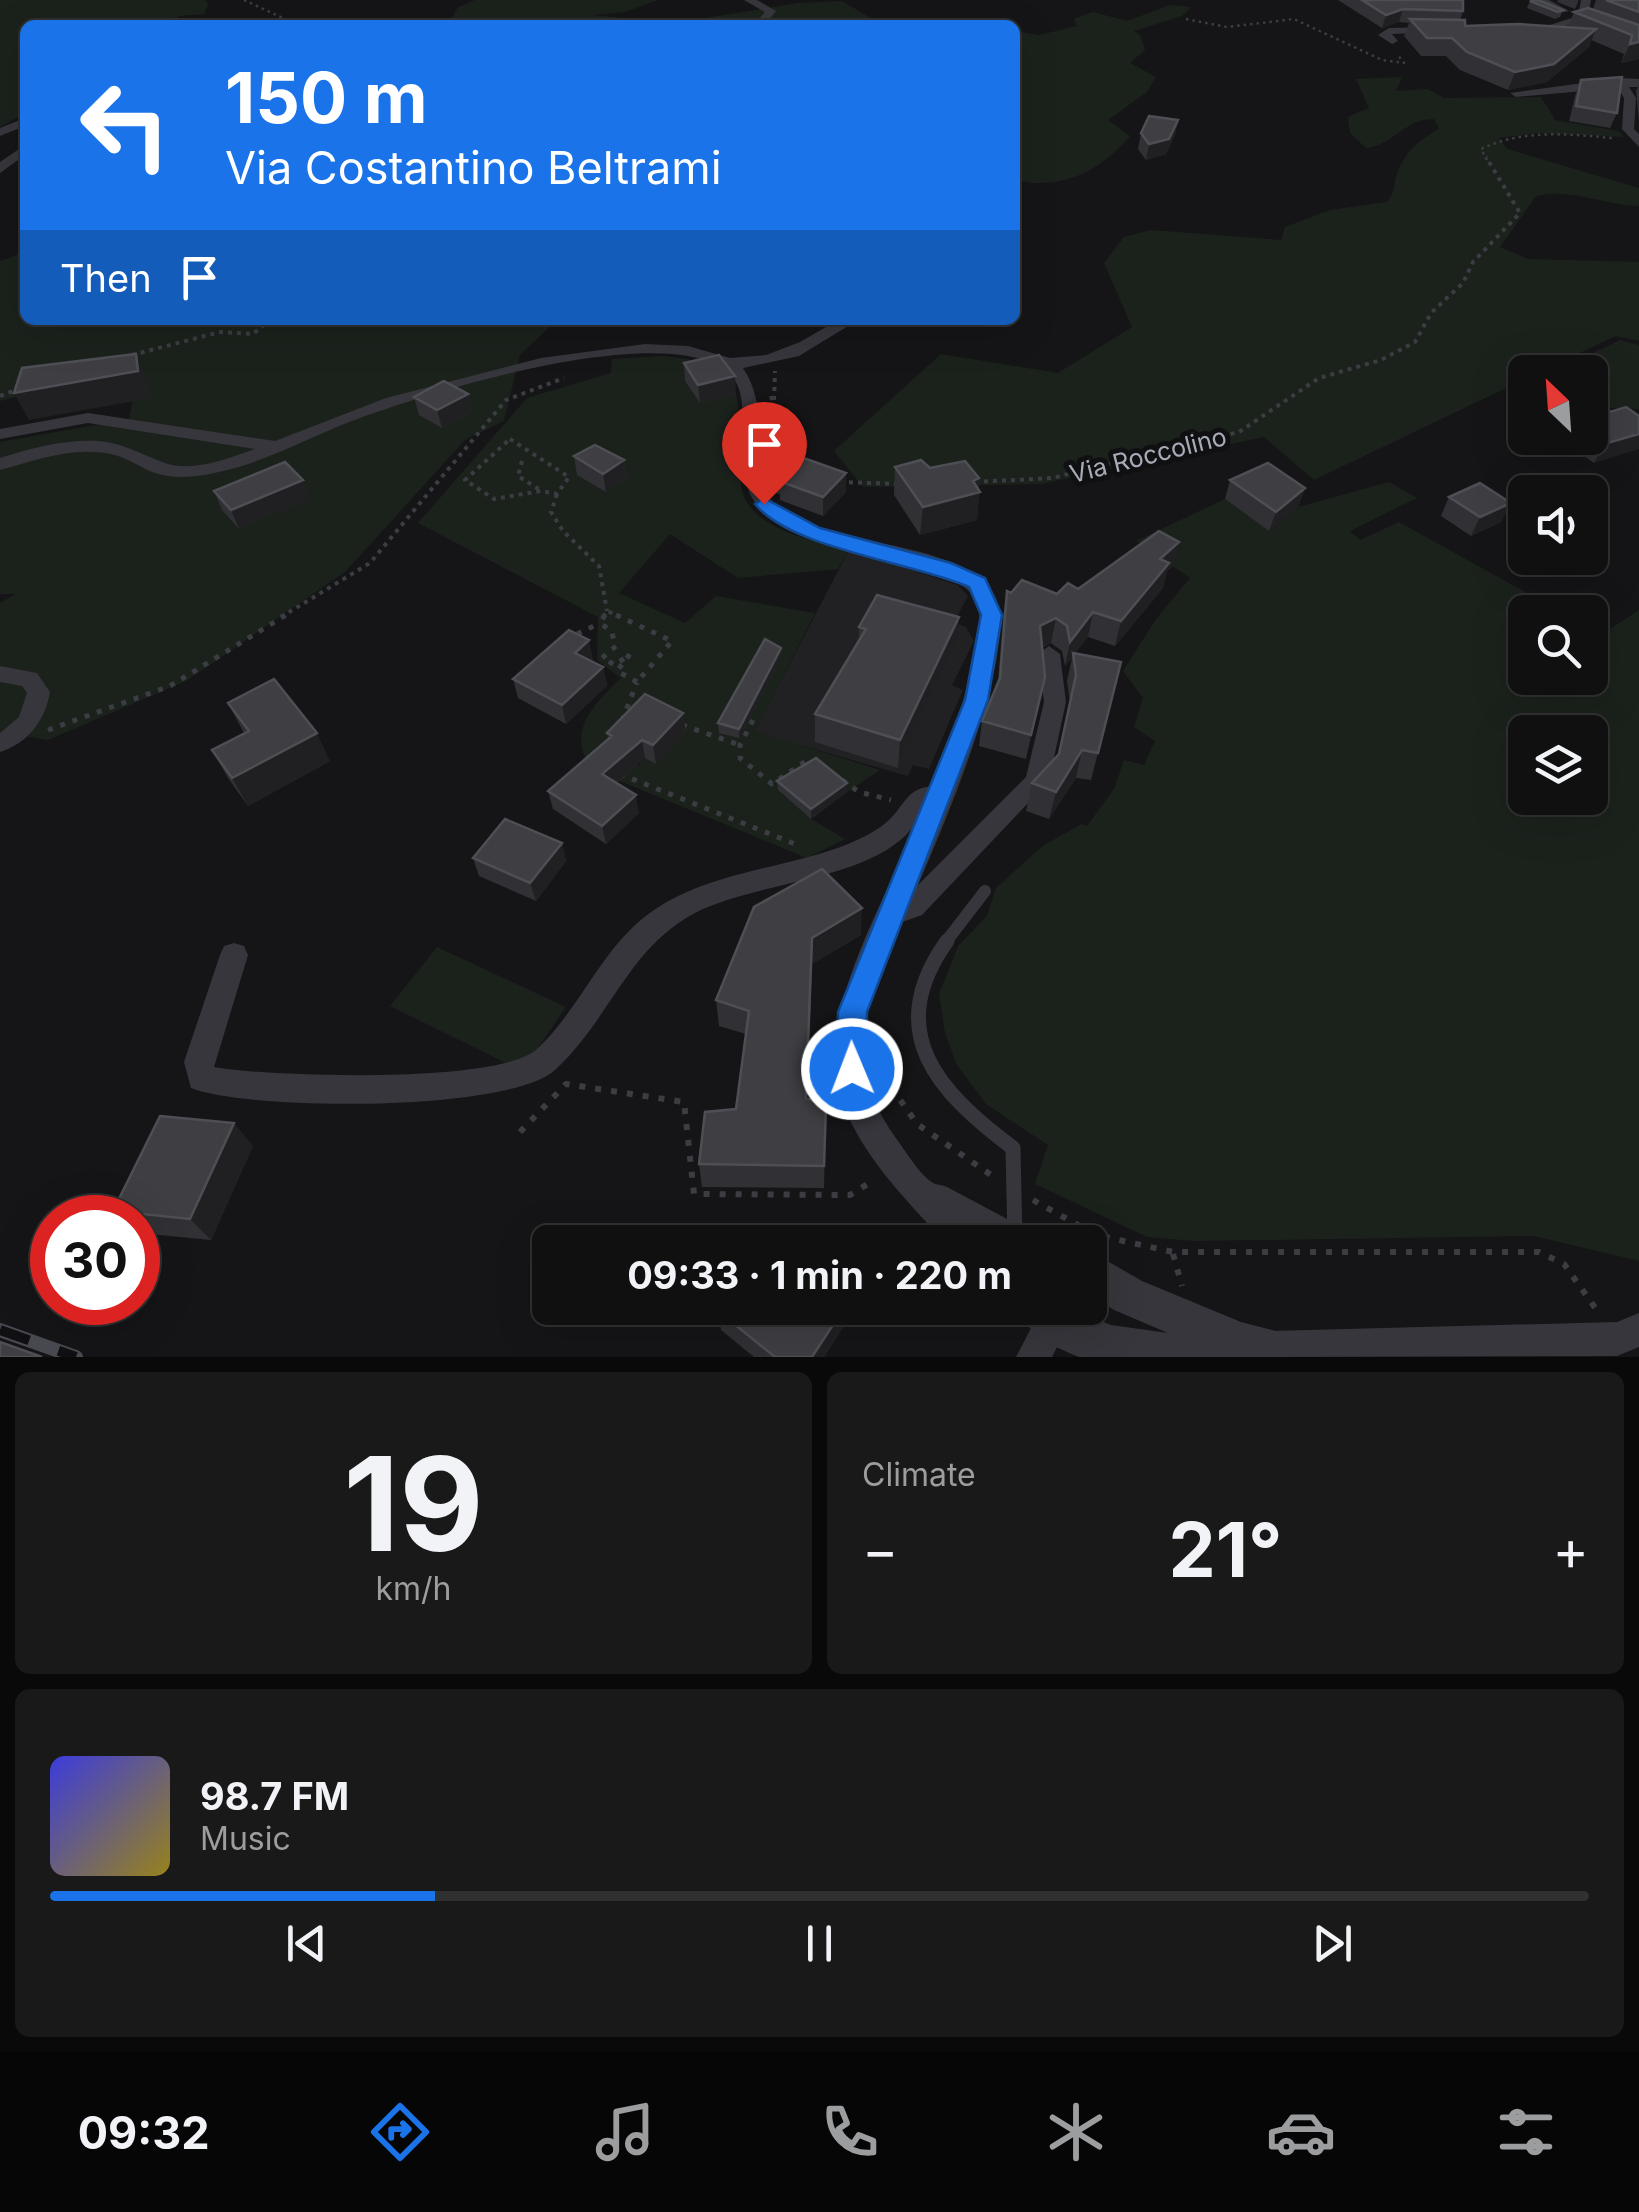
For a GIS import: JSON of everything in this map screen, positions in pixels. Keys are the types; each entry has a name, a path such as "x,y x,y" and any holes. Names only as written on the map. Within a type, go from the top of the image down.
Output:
{"street":[{"path":"749,0 771,11 763,20"},
{"path":"1537,0 1600,25"},
{"path":"1582,18 1586,0"},
{"path":"1520,34 1582,18"},
{"path":"1392,41 1384,35 1389,31 1449,31"},
{"path":"1516,93 1620,82 1639,84"},
{"path":"1620,82 1630,98 1626,122 1635,140"},
{"path":"0,169 20,153"},
{"path":"0,464 75,446 127,452 152,468 199,470 427,390 602,355 678,348 728,363 766,362 796,354 842,325"},
{"path":"728,363 742,376 751,406 755,488 764,504 784,520 813,533 944,568 978,582 992,615 976,700 927,799 892,914 862,982 849,1040 855,1098 908,1176 951,1225"},
{"path":"0,434 88,418 274,446"},
{"path":"892,914 912,907 1037,781 1055,702 1049,654"},
{"path":"0,674 29,679 39,692 37,711 8,740"},
{"path":"234,955 199,1062 202,1078 219,1084 345,1086 520,1076 554,1053 630,946 662,918 746,881 860,850 901,825 927,799"},
{"path":"908,1176 987,1225"},
{"path":"1107,1283 1128,1296 1260,1350"},
{"path":"1113,1345 1133,1324 1128,1296"},
{"path":"1041,1329 1093,1344 1200,1355 1616,1341"}],"lane":[{"path":"985,891 946,943 920,988 918,1040 943,1088 1014,1148 1015,1225"}],"path":[{"path":"244,0 287,20"},
{"path":"1186,19 1227,27 1294,19 1382,60 1404,63 1390,49 1392,41"},
{"name":"Via Roccolino","path":"966,482 1052,478 1238,432 1319,378 1416,342 1431,313 1463,283 1473,262 1520,213 1481,149 1536,134 1635,140"},
{"path":"120,358 220,332 252,334 264,325"},
{"path":"8,740 42,732 170,686 370,563 506,400 534,387 603,368 602,355"},
{"path":"728,363 754,366 764,372 790,465"},
{"path":"0,396 28,385"},
{"path":"557,494 541,491 494,500 465,480 510,439 569,477 551,512 563,531 599,566 607,611 672,641 637,682 622,722 613,732"},
{"path":"522,461 518,476 541,491"},
{"path":"838,482 900,484"},
{"path":"577,634 600,622 607,611"},
{"path":"600,622 611,630 616,646 602,658 615,665 630,654 617,671 637,682"},
{"path":"628,698 644,706"},
{"path":"753,720 740,745 740,758 772,784 806,761 813,760 826,769"},
{"path":"678,723 740,745"},
{"path":"616,773 833,858"},
{"path":"840,778 859,792 883,800 927,799"},
{"path":"876,1054 881,1073 918,1124 1014,1190 1096,1234 1173,1252 1540,1252 1564,1264 1616,1341"},
{"path":"520,1132 566,1084 684,1102 694,1194 850,1195 908,1176"}],"shaded area":[{"path":"0,0 206,0 204,14 172,20 20,20 20,116 0,127"},
{"path":"475,0 658,0 625,12 592,15 643,20 452,18 458,7"},
{"path":"842,1 874,20 693,20 798,3"},
{"path":"1170,5 1191,7 1182,16 1134,31 1140,35 1145,50 1130,63 1156,77 1147,92 1108,120 1130,136 1106,159 1079,175 1049,183 1020,181 1020,32 1039,35 1077,26 1074,19 1093,12 1127,21"},
{"path":"1402,77 1396,91 1428,89 1444,98 1541,97 1555,120 1618,131 1624,137 1538,133 1499,138 1507,149 1639,188 1639,206 1574,195 1536,196 1500,247 1528,259 1639,262 1639,341 1616,336 1575,355 1508,355 1508,387 1314,480 1264,437 1041,484 863,487 834,451 941,354 1058,373 1132,327 1104,263 1124,237 1151,230 1281,240 1285,227 1330,210 1387,202 1410,151 1439,129 1434,119 1424,120 1366,148 1350,133 1348,117 1369,108 1356,79"},
{"path":"20,254 20,325 552,325 520,355 504,421 465,440 345,572 188,680 48,740 0,732 0,603 16,594 0,594 0,442 129,419 137,380 51,388 0,401 0,261"},
{"path":"1620,340 1639,345 1639,409 1608,406 1608,355 1589,355"},
{"path":"661,356 709,365 724,373 737,399 741,482 747,503 784,531 849,550 838,569 738,578 670,534 619,593 685,623 716,596 815,613 755,731 880,770 847,792 813,765 778,790 811,819 845,839 807,858 593,770 581,744 582,731 601,698 621,678 597,660 598,617 418,523 527,398 611,373 612,359","holes":["685,731 656,763 645,758 638,766 611,751"]},
{"path":"1389,482 1417,498 1350,531 1360,540 1399,522 1530,595 1508,595 1508,695 1608,695 1608,630 1639,610 1639,1261 1534,1236 1194,1241 1147,1237 1035,1184 1048,1145 986,1104 957,1065 945,1033 939,994 958,946 987,916 996,888 1044,845 1082,824 1087,826 1114,789 1124,760 1144,765 1155,741 1134,727 1143,698 1123,671 1156,619 1190,578 1136,541 1225,499 1270,531 1298,507"},
{"path":"849,550 958,585 968,596 954,622 966,627 974,641 952,685 963,690 929,769 913,765 908,776 754,732"},
{"path":"437,947 566,1007 522,1071 390,1006"}],"building":[{"path":"1362,0 1463,0 1463,11 1403,9 1386,15"},
{"path":"1538,0 1563,10 1558,12 1530,1"},
{"path":"1606,0 1639,0 1639,12"},
{"path":"1588,8 1639,25 1639,42 1630,44 1632,35 1574,12"},
{"path":"1410,19 1465,20 1465,26 1518,24 1596,29 1554,64 1515,72 1467,52 1452,38 1427,38"},
{"path":"1622,77 1617,113 1576,106 1581,80"},
{"path":"1149,116 1178,120 1169,139 1149,144 1141,133"},
{"path":"136,354 138,371 14,393 22,368"},
{"path":"719,355 735,376 698,385 684,363"},
{"path":"444,381 468,394 437,410 414,397"},
{"path":"1626,407 1639,416 1639,434 1608,443 1608,412"},
{"path":"595,445 624,460 603,474 574,456"},
{"path":"795,455 846,473 823,497 779,481 784,477 775,474"},
{"path":"921,460 930,468 965,461 979,478 973,481 980,492 923,507 895,467"},
{"path":"285,462 303,480 231,510 214,491"},
{"path":"1268,463 1305,488 1276,512 1230,480"},
{"path":"1480,483 1508,504 1480,517 1449,497"},
{"path":"1159,531 1179,542 1160,559 1169,563 1121,621 1093,612 1070,642 1067,626 1056,618 1040,626 1045,677 1031,735 982,721 1000,678 1007,591 1011,593 1022,580 1057,594 1068,583 1078,589"},
{"path":"877,595 959,617 900,740 815,714 866,629 859,627"},
{"path":"569,630 589,640 575,653 603,667 562,705 513,679"},
{"path":"765,639 781,648 739,729 718,723"},
{"path":"1073,653 1121,662 1098,753 1082,750 1056,792 1032,783 1059,754 1076,675"},
{"path":"274,679 317,733 232,778 212,750 249,731 228,703"},
{"path":"645,694 683,713 653,745 642,740 602,774 636,795 602,826 548,791 612,736 607,733"},
{"path":"816,758 847,783 811,809 777,781"},
{"path":"505,819 562,843 530,883 473,858"},
{"path":"822,869 862,908 812,938 806,1098 826,1105 824,1166 699,1164 705,1112 736,1109 749,1011 716,1000 754,907"},
{"path":"160,1116 234,1123 190,1219 160,1216 160,1195 121,1195"},
{"path":"735,1325 833,1325 812,1357 775,1357"},
{"path":"0,1342 42,1357 0,1357"}],"railway":[{"path":"0,1330 76,1357"}],"route":[{"path":"764,504 784,520 813,533 944,568 978,582 992,615 976,700 852,1012 852,1069"}]}
